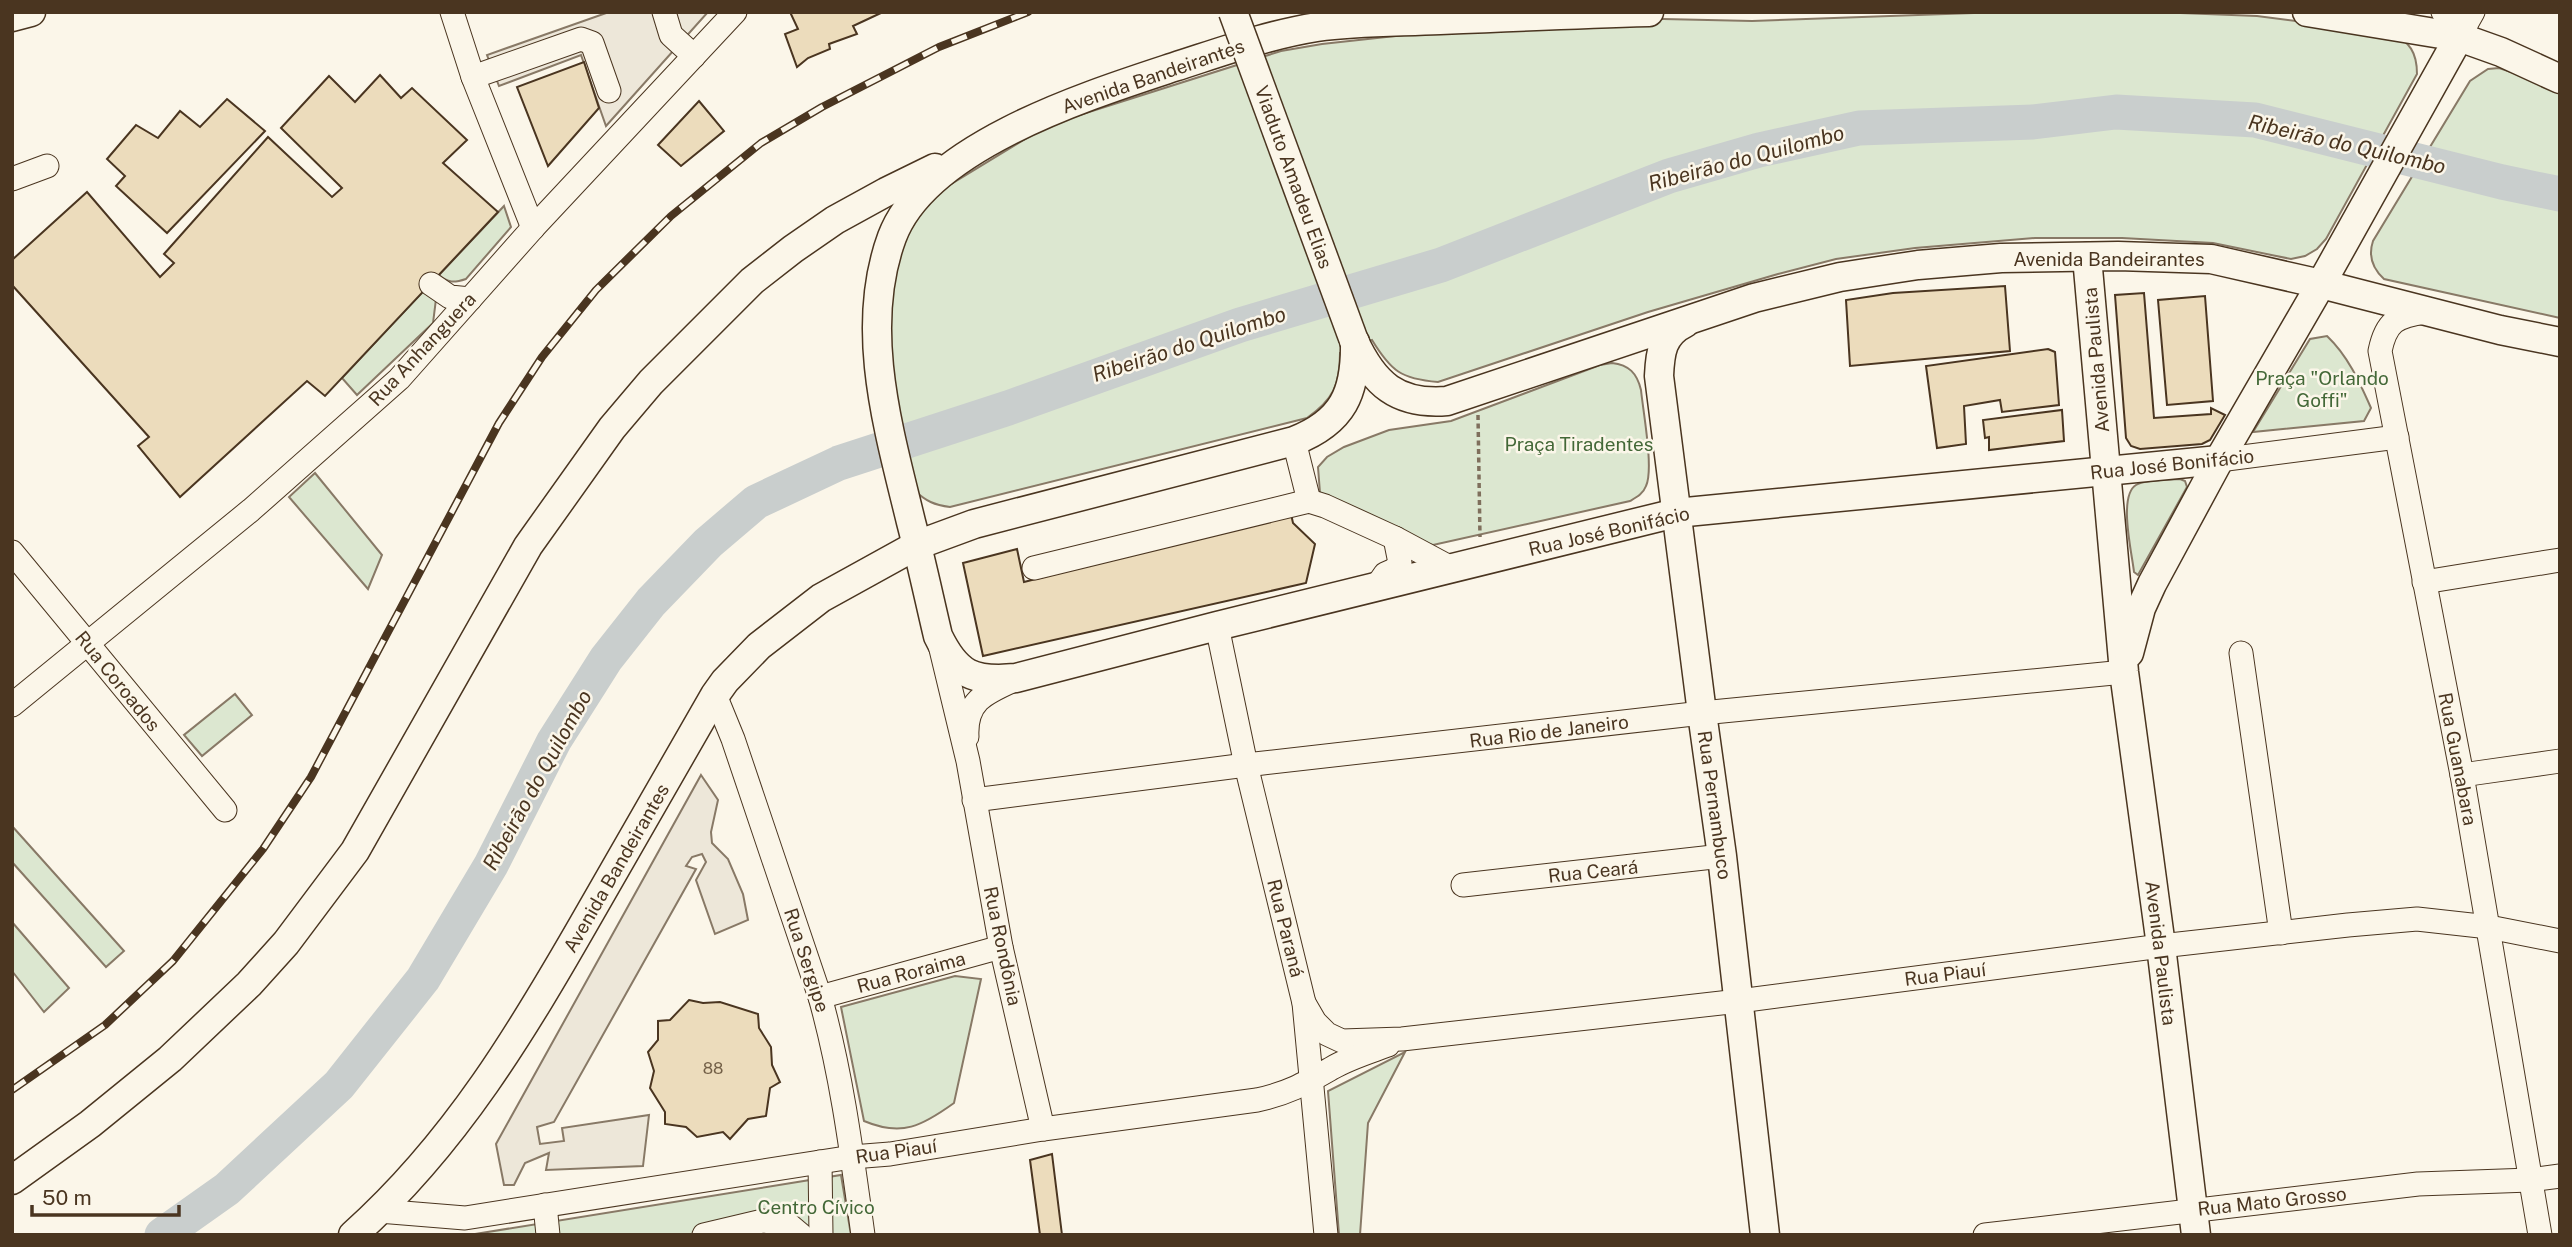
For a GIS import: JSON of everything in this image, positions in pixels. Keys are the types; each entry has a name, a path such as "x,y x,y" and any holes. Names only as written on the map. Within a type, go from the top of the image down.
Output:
{"main road":[{"path":"12,17 31,12"},
{"name":"Viaduto Amadeu Elias","path":"1233,12 1354,340"},
{"name":"Avenida Bandeirantes","path":"917,545 886,417 878,354 878,313 882,276 892,237 907,207 932,181 979,148 1079,99 1272,35 1320,27 1380,23 1649,12"},
{"path":"2307,12 2460,22 2501,52 2560,79"},
{"name":"Avenida Paulista","path":"2124,672 2141,608 2219,460 2413,120 2460,22"},
{"path":"12,1180 90,1124 170,1059 249,984 294,933 355,851 528,546 612,428 650,382 752,281 793,249 835,220 886,192 979,148"},
{"name":"Avenida Bandeirantes","path":"1354,340 1365,364 1385,387 1408,398 1447,401 1754,298 1840,277 1918,265 2001,258 2087,257 2211,259 2560,342"},
{"name":"Avenida Paulista","path":"2087,257 2124,672 2161,946 2194,1222"},
{"path":"2273,273 2287,289 2292,300 2295,312 2294,331"},
{"name":"Avenida Bandeirantes","path":"1659,376 1665,340 1678,326 1696,317"},
{"name":"Avenida Bandeirantes","path":"352,1235 380,1211 442,1143 494,1073 537,1005 715,695 759,646 821,598 860,574 917,545 974,524 1294,441 1321,429 1345,403 1355,366 1354,340"},
{"name":"Avenida Bandeirantes","path":"1608,348 1638,349 1652,360 1659,376"},
{"name":"Rua Pernambuco","path":"1659,376 1722,856 1765,1235"},
{"name":"Rua José Bonifácio","path":"938,636 949,657 962,669 990,680 1016,678 1676,513 2219,460"},
{"path":"929,598 929,577 937,555 974,524"},
{"name":"Rua Rondônia","path":"917,545 938,636"},
{"path":"860,574 887,569 900,571 919,583 929,598"}],"street":[{"path":"452,12 473,77 533,228"},
{"path":"664,12 671,35 694,57"},
{"name":"Rua Anhanguera","path":"12,705 251,510 389,388 533,228 735,12"},
{"path":"1272,35 1330,12"},
{"path":"473,77 581,39 592,43 609,91"},
{"path":"12,179 47,166"},
{"path":"447,325 447,312 434,287 450,297 470,299"},
{"name":"Rua Guanabara","path":"2425,312 2399,318 2390,324 2383,336 2380,351 2462,775 2540,1235"},
{"name":"Rua José Bonifácio","path":"2219,460 2397,437"},
{"path":"1294,441 1313,504 1325,506 1395,538 1451,568"},
{"path":"1034,568 1310,501"},
{"path":"1376,587 1385,574 1399,564 1395,538"},
{"name":"Rua Coroados","path":"12,552 225,810"},
{"path":"2424,582 2560,560"},
{"name":"Rua Paraná","path":"1217,626 1246,765 1304,1003 1326,1235"},
{"name":"Rua Rondônia","path":"938,636 968,761 1001,947 1043,1129"},
{"path":"2241,653 2281,933"},
{"name":"Rua Rio de Janeiro","path":"974,800 1246,765 1702,713 2124,672"},
{"name":"Rua Rondônia","path":"968,761 966,723 970,711 979,698 1016,678"},
{"name":"Rua Sergipe","path":"715,695 820,997 842,1089 863,1235"},
{"path":"2462,775 2560,761"},
{"name":"Rua Ceará","path":"1463,885 1722,856"},
{"name":"Rua Piauí","path":"1304,1003 1315,1022 1327,1034 1342,1041 1402,1039 1739,1001 2161,946 2417,919 2489,927 2560,941"},
{"name":"Rua Roraima","path":"820,997 1001,947"},
{"name":"Rua Piauí","path":"380,1211 465,1218 852,1157 890,1154 1043,1129 1257,1100 1284,1094 1311,1082 1333,1067 1402,1039"},
{"path":"820,1162 821,1235"},
{"name":"Rua Mato Grosso","path":"1985,1235 2194,1222 2418,1184 2530,1180 2560,1176"},
{"path":"545,1205 548,1235"},
{"path":"704,1235 763,1221 788,1224 802,1235"}],"path":[{"path":"1478,392 1480,561"}],"green space":[{"path":"2002,12 2155,12 2257,16 2390,33 2403,40 2411,49 2416,60 2417,74 2326,239 2317,249 2305,256 2291,259 2213,243 2122,238 2035,238 1915,248 1836,259 1648,312 1438,382 1415,379 1398,372 1372,340 1340,353 1333,391 1323,405 1307,418 950,507 931,502 915,491 895,413 887,306 895,261 925,200 1048,125 1281,51 1322,44 1487,26 1619,18 1752,21"},
{"path":"2499,68 2560,88 2560,318 2384,279 2372,262 2373,241 2470,81 2488,69"},
{"path":"504,206 511,227 466,279 451,282 439,275"},
{"path":"426,288 436,299 433,323 357,395 342,378"},
{"name":"Praça \"Orlando Goffi\"","path":"2327,336 2347,360 2371,408 2364,421 2253,432 2310,339"},
{"name":"Praça Tiradentes","path":"1612,363 1631,371 1641,390 1648,478 1643,491 1630,501 1433,545 1327,499 1320,493 1318,467 1327,457 1344,447 1389,430 1451,421 1600,365"},
{"path":"315,473 382,555 368,589 289,497"},
{"path":"2180,479 2185,481 2187,487 2138,575 2134,572 2128,526 2127,512 2131,491 2136,485 2145,482"},
{"path":"235,694 252,715 202,756 184,735"},
{"path":"12,826 124,951 106,967 12,862"},
{"path":"12,922 69,988 44,1012 12,971"},
{"path":"955,976 981,979 954,1103 932,1118 911,1127 890,1128 864,1121 841,1007"},
{"path":"1405,1052 1368,1123 1360,1235 1339,1235 1328,1091"},
{"name":"Centro Cívico","path":"841,1175 851,1235 469,1235"}],"shaded area":[{"path":"609,12 708,12 606,126 581,55 499,86 487,55"},
{"path":"701,775 718,800 711,832 712,843 728,859 743,894 748,920 715,934 696,880 706,862 702,854 692,857 686,866 696,869 554,1122 537,1127 540,1144 564,1141 562,1128 649,1115 643,1166 546,1170 549,1153 525,1163 514,1185 504,1185 496,1144"}],"building":[{"path":"790,12 883,12 853,26 857,34 829,44 830,49 808,58 797,67 785,34 798,29"},
{"path":"584,62 599,108 548,166 517,87"},
{"path":"380,75 401,98 412,88 467,140 443,163 498,212 325,396 307,381 180,497 138,446 149,437 12,285 12,260 87,192 160,277 174,263 164,254 268,137 332,197 342,188 281,128 329,76 355,102"},
{"path":"227,99 265,131 167,233 116,186 125,176 107,159 136,125 158,138 180,111 200,127"},
{"path":"699,101 724,131 681,166 658,145"},
{"path":"2005,286 2010,351 1850,366 1846,300 1893,293"},
{"path":"2144,293 2154,418 2211,414 2211,408 2225,415 2210,440 2202,444 2140,449 2131,446 2126,438 2115,295"},
{"path":"2205,296 2213,401 2167,405 2158,300"},
{"path":"2048,349 2055,352 2059,405 2002,412 2000,400 1964,406 1966,444 1937,448 1926,366"},
{"path":"2062,410 2064,441 1989,450 1989,437 1985,438 1983,420"},
{"path":"1291,514 1293,523 1315,544 1306,583 983,656 963,563 1017,549 1024,582"},
{"path":"689,1000 720,1002 758,1014 759,1028 771,1047 772,1065 780,1082 770,1088 766,1116 748,1119 730,1139 723,1132 697,1137 686,1127 665,1124 665,1112 650,1088 654,1071 648,1052 658,1040 658,1021 670,1020"},
{"path":"1052,1154 1062,1235 1040,1235 1030,1160"}],"waterway":[{"name":"Ribeirão do Quilombo","path":"162,1235 227,1189 339,1085 423,979 491,865 554,741 606,659 651,602 708,543 756,502 839,463 1008,408 1240,325 1441,265 1669,176 1759,150 1859,128 2033,122 2116,112 2255,120 2560,194"}],"railway":[{"path":"12,1090 105,1025 173,961 263,849 311,777 499,423 542,357 596,290 671,216 761,143 822,107 939,47 1028,12"}]}
